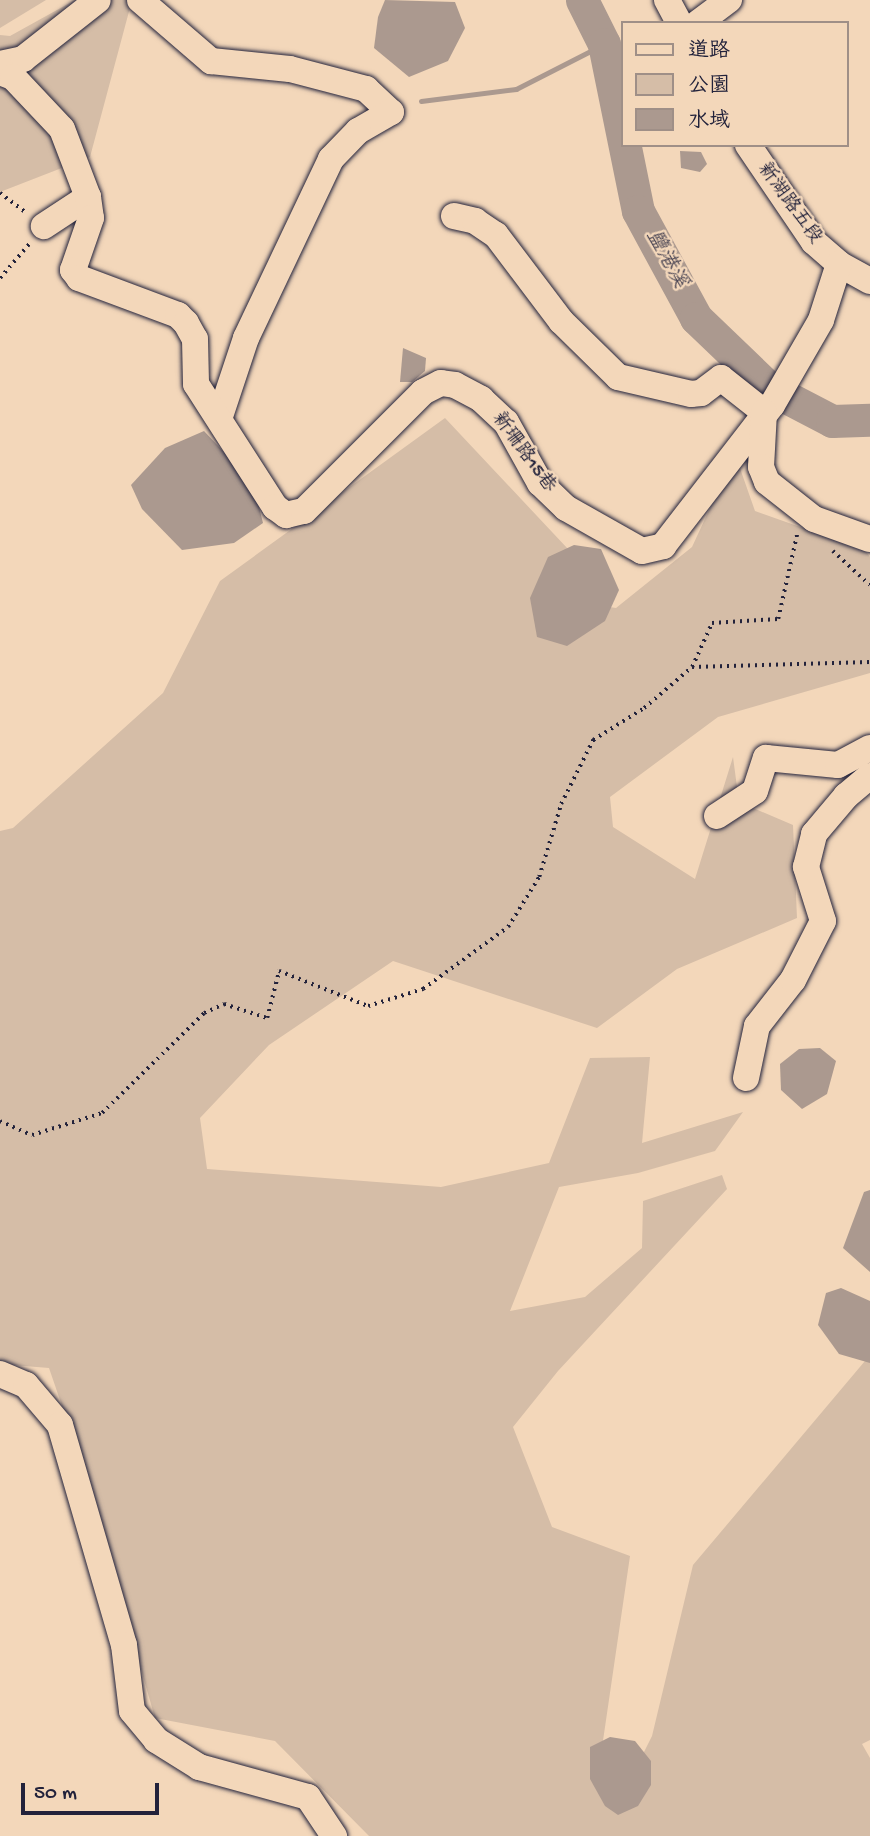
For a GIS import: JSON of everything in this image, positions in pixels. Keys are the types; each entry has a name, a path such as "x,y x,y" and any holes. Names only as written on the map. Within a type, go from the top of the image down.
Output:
{"street":[{"path":"0,64 23,59 98,0"},
{"path":"140,0 211,61 290,69 366,89 391,112 358,131 331,159 246,338 220,415"},
{"path":"667,0 678,21"},
{"path":"701,21 729,0"},
{"name":"新珊路15巷","path":"0,72 13,76 62,129 88,197 91,218 73,270 79,278 178,315 187,323 195,339 196,384 220,415 275,507 296,516 422,392 441,383 455,384 481,399 506,422 540,482 566,508 642,551 663,546 774,401"},
{"name":"新湖路五段","path":"749,147 814,242 834,260 870,281"},
{"path":"44,226 88,197"},
{"path":"453,216 475,221 496,235 561,321 618,376 691,394 701,393 721,378 774,401"},
{"path":"870,260 834,260 821,320 774,401 761,467 767,482 808,514 870,539"},
{"path":"717,816 755,791 766,758 838,765 870,748"},
{"path":"746,1078 757,1026 793,981 822,921 806,867 814,834 830,813 870,776"},
{"path":"0,1374 26,1385 60,1425 124,1645 132,1711 156,1740 199,1767 308,1797 334,1836"}],"path":[{"path":"0,193 44,226 0,278"},
{"path":"808,514 839,560 870,585"},
{"path":"0,1121 32,1135 102,1113 204,1013 224,1004 267,1018 279,971 368,1006 423,989 508,927 539,877 561,804 593,740 644,708 692,667 712,623 778,619 808,514"},
{"path":"692,667 870,662"}],"green space":[{"path":"0,0 46,0 0,28"},
{"path":"75,0 128,0 131,4 90,157 0,192 0,35 10,36"},
{"path":"445,418 568,549 565,600 616,608 692,547 735,454 755,511 865,550 870,557 870,673 718,717 610,797 613,827 695,879 733,757 739,802 793,825 797,918 677,969 597,1028 393,961 269,1045 200,1118 207,1169 441,1187 549,1163 590,1058 650,1057 642,1143 743,1112 715,1151 638,1173 559,1187 510,1311 585,1297 642,1248 643,1201 722,1175 727,1189 558,1371 513,1427 552,1527 630,1556 599,1768 624,1792 652,1736 693,1565 870,1355 870,1740 862,1744 870,1758 870,1836 369,1836 275,1741 155,1718 83,1467 49,1368 0,1364 0,831 13,828 163,693 220,581"}],"water":[{"path":"385,0 455,2 465,28 448,61 409,77 374,48 378,17"},
{"path":"680,151 701,152 707,164 700,172 681,168"},
{"path":"403,348 426,358 425,371 412,382 400,382"},
{"path":"204,431 253,483 263,523 234,543 182,550 142,509 131,485 165,448"},
{"path":"574,545 601,549 619,590 605,621 567,646 537,637 530,598 548,557"},
{"path":"820,1048 836,1061 827,1094 802,1109 781,1090 780,1064 799,1049"},
{"path":"870,1190 870,1272 843,1248 864,1192"},
{"path":"841,1288 870,1301 870,1363 839,1354 818,1325 826,1293"},
{"path":"610,1737 635,1741 651,1761 651,1785 638,1806 618,1815 605,1806 590,1779 590,1747"}],"waterway":[{"name":"鹽港溪","path":"582,0 604,44 622,132"},
{"path":"421,101 516,89 604,44"},
{"name":"鹽港溪","path":"625,147 638,211 696,318 769,388 832,421 870,420"}]}
